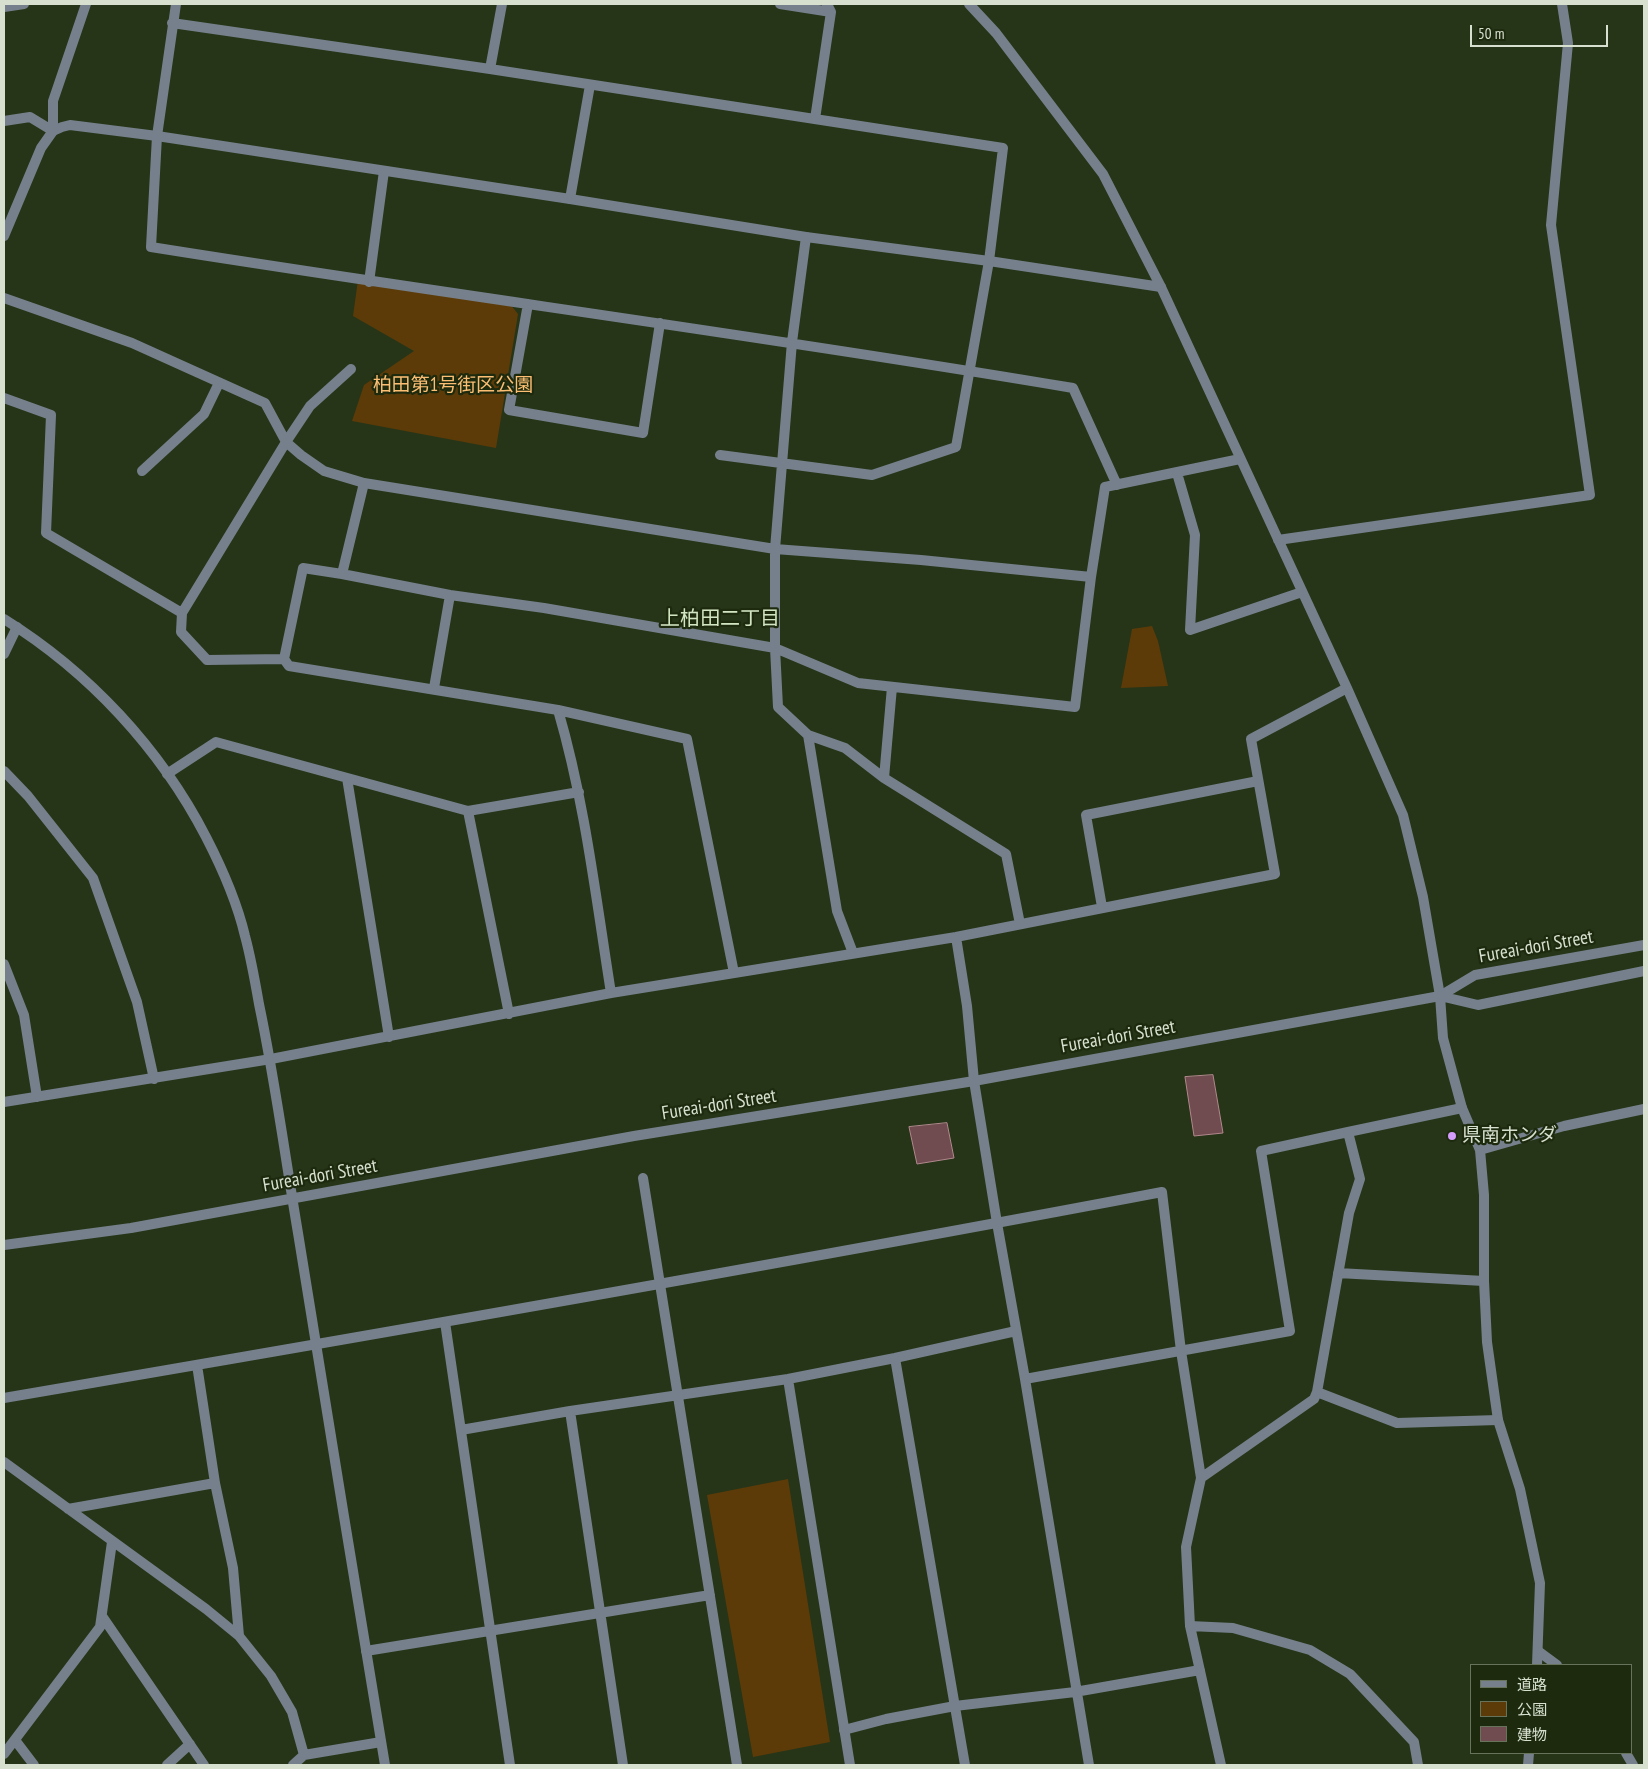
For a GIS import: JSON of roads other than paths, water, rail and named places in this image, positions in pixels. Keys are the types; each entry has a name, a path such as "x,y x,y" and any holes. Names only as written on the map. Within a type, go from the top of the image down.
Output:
{"street":[{"path":"7,6 24,4"},
{"path":"53,132 53,101 86,4"},
{"path":"176,4 157,136 151,247 369,282 792,342 1073,388 1117,485"},
{"path":"490,69 502,4"},
{"path":"780,4 829,8 815,119"},
{"path":"969,4 996,32 1103,174 1161,287 1347,688 1403,815 1423,896 1440,996 1443,1038 1462,1108 1480,1150 1484,1195 1484,1282 1487,1342 1498,1420 1520,1488 1540,1583 1537,1664"},
{"path":"1278,540 1590,495 1551,225 1568,44 1562,4"},
{"path":"172,23 490,69 1003,148 989,261 956,447 872,475 720,455"},
{"path":"570,199 590,85"},
{"path":"4,122 30,117 53,132"},
{"path":"4,236 42,148 53,132 70,125 157,136 806,236 1161,287"},
{"path":"369,282 384,171"},
{"path":"806,236 792,342 775,549 775,648 778,707 808,735 846,748 884,778 1006,854 1020,924"},
{"path":"4,298 132,343 265,403 286,442 324,471 364,483 775,549 921,560 1090,577"},
{"path":"528,304 509,410 643,433 660,323"},
{"path":"284,659 208,660 181,632 182,613 310,406 351,369"},
{"path":"142,471 204,414 219,383"},
{"path":"4,398 51,415 46,533 182,613"},
{"path":"734,973 687,738 558,710 434,688 289,666 284,659 304,568 450,595 544,608 775,648 858,683 1075,707 1090,577 1106,487 1240,459"},
{"path":"1177,473 1195,535 1190,630 1302,592"},
{"path":"342,574 364,483"},
{"path":"434,688 450,595"},
{"path":"4,619 62,660 127,722 167,774 189,807 207,839 236,907 245,935 271,1059 315,1345 385,1765"},
{"path":"4,654 16,627"},
{"path":"884,778 892,687"},
{"path":"4,1102 271,1059 611,993 956,937 1275,874 1251,739 1347,688"},
{"path":"558,710 579,792 611,993"},
{"path":"808,735 837,912 853,953"},
{"path":"167,774 216,742 468,811 579,792"},
{"path":"4,771 28,796 93,878 137,1002 154,1079"},
{"path":"347,778 389,1037"},
{"path":"1102,907 1086,815 1258,781"},
{"path":"468,811 509,1014"},
{"path":"956,937 967,1006 974,1081 1089,1765"},
{"name":"Fureai-dori Street","path":"4,1245 131,1228 634,1136 974,1081 1440,996 1475,975 1644,945"},
{"path":"4,964 24,1015 37,1097"},
{"name":"Fureai-dori Street","path":"1440,996 1478,1005 1644,971"},
{"path":"1025,1379 1290,1331 1261,1151 1462,1108"},
{"path":"1480,1150 1564,1126 1644,1108"},
{"path":"1201,1478 1314,1400 1318,1392 1349,1214 1360,1179 1348,1132"},
{"path":"643,1178 737,1765"},
{"path":"4,1398 445,1322 1162,1192 1181,1351 1201,1478 1186,1547 1190,1626 1221,1765"},
{"path":"1338,1273 1484,1282"},
{"path":"445,1322 510,1765"},
{"path":"461,1430 570,1411 788,1379 1016,1331"},
{"path":"895,1358 965,1765"},
{"path":"197,1365 215,1482 234,1568 239,1636"},
{"path":"788,1379 850,1765"},
{"path":"1318,1392 1397,1423 1498,1420"},
{"path":"570,1411 623,1765"},
{"path":"4,1462 206,1609 239,1636 271,1676 292,1712 304,1754"},
{"path":"68,1509 215,1482"},
{"path":"4,1754 100,1627 112,1542"},
{"path":"366,1651 710,1595"},
{"path":"102,1616 204,1765"},
{"path":"1190,1626 1233,1628 1310,1650 1350,1674 1414,1742 1418,1765"},
{"path":"1538,1651 1556,1664"},
{"path":"844,1730 886,1719 955,1706 1076,1692 1200,1670"},
{"path":"15,1740 34,1765"},
{"path":"293,1765 304,1754 381,1742"},
{"path":"167,1765 190,1744"},
{"path":"1627,1754 1633,1765"}],"place":[{"name":"県南ホンダ","path":"1452,1136"}],"district":[{"name":"上柏田二丁目","path":"720,619"}],"park label":[{"name":"柏田第1号街区公園","path":"453,386"}]}
